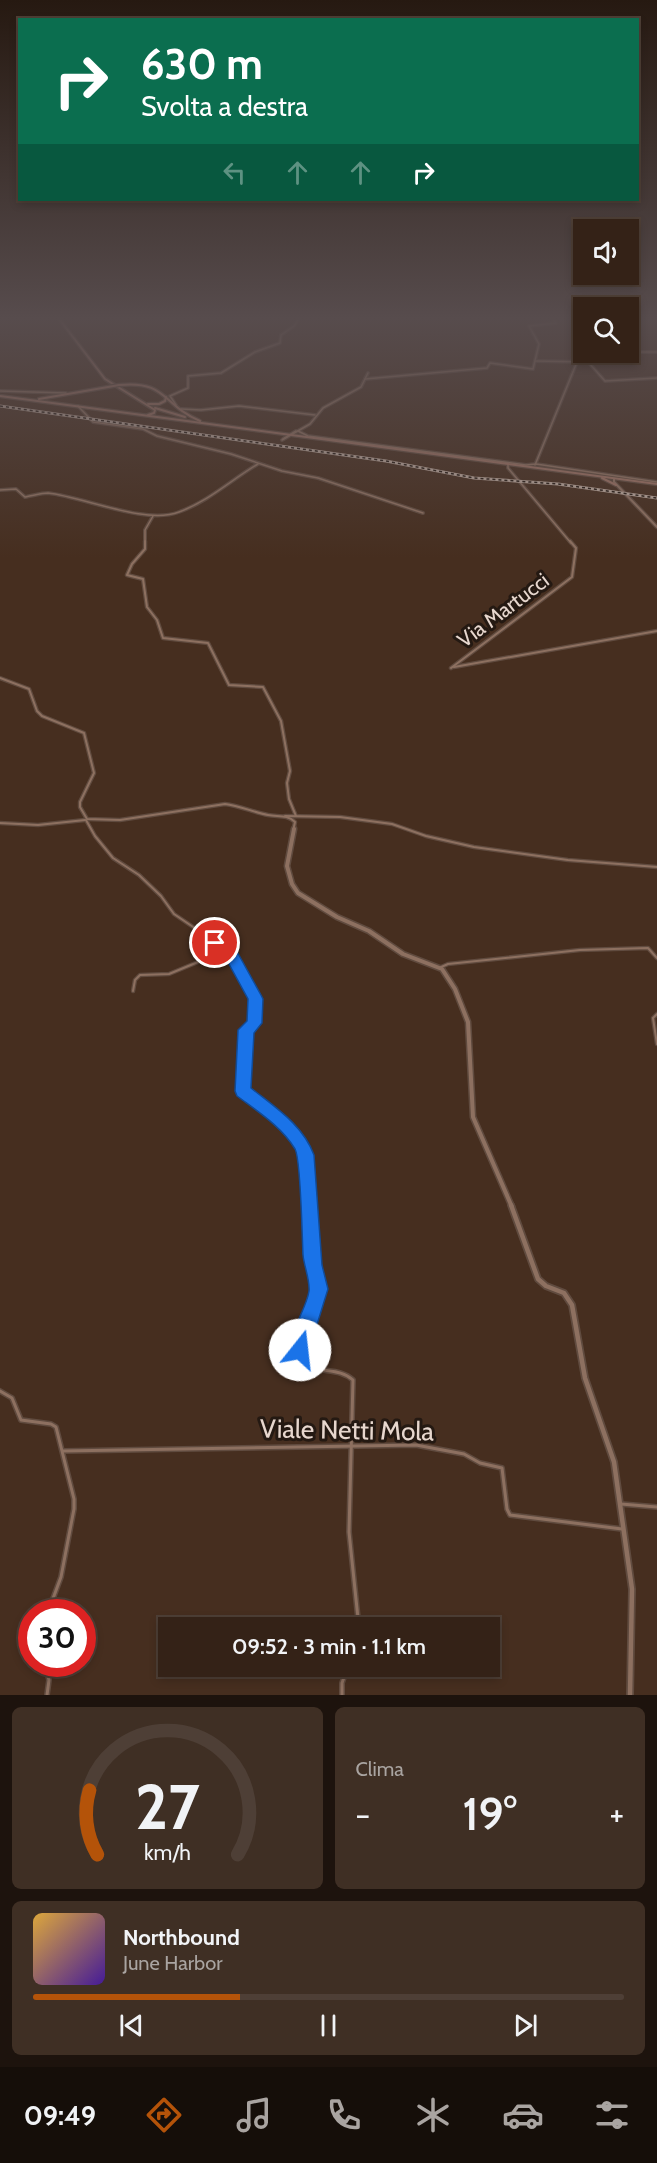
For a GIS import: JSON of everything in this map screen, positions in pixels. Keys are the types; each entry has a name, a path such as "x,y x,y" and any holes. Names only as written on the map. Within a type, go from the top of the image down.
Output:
{"main road":[{"path":"27,399 641,482"},
{"path":"40,401 45,399"},
{"path":"40,401 50,399"},
{"path":"55,399 53,401 55,403"},
{"path":"138,399 155,411 144,415"},
{"path":"144,403 159,404 166,399"},
{"path":"170,399 180,412 204,422"},
{"path":"144,403 224,426"},
{"path":"280,434 301,436"},
{"path":"587,474 606,479 618,486 626,481 657,483"}],"street":[{"path":"170,399 178,408 189,410 239,406 315,414"},
{"path":"290,435 310,423 315,414 341,399"},
{"path":"535,466 563,399"},
{"path":"78,406 93,422 143,429 157,436 318,478 423,513"},
{"path":"290,435 657,483"},
{"path":"0,490 16,489 27,498 48,494 153,516 178,513 220,490 234,478 258,464"},
{"name":"Via Martucci","path":"508,464 508,468 576,548 572,577 451,668 657,631"},
{"path":"615,478 612,480 657,527"},
{"path":"153,516 146,528 145,549 132,564 127,575 142,579 147,609 151,617 157,620 163,638 208,643 229,685 234,687 261,685 264,688 281,721 290,771 288,783 290,799 296,816"},
{"path":"0,678 28,689 37,711 42,716 84,733 94,772 80,802 94,836 113,858 139,875 161,896 174,914 227,950 256,999 254,1023 246,1030 243,1091 284,1124 302,1146 306,1155 313,1265 319,1289 312,1316 303,1333 300,1361 308,1368 340,1372 351,1377 353,1385 349,1532 358,1617"},
{"path":"0,823 38,825 127,819 234,804 268,815 340,817 392,824 426,836 497,850 568,860 657,867"},
{"path":"285,816 295,822 287,866 294,887 299,894 336,916 369,931 403,954 439,968 447,974 468,1022 472,1111 478,1132 512,1207 538,1279 546,1286 564,1293 573,1305 583,1369 614,1462 632,1589 630,1695"},
{"path":"439,968 448,964 591,950 648,948 657,958"},
{"path":"133,991 135,980 140,975 169,974 227,950"},
{"path":"657,1014 653,1018 657,1044"},
{"path":"0,1391 6,1392 14,1401 21,1420 51,1424 56,1427 63,1450 74,1499 74,1514 64,1551 61,1577 53,1599"},
{"name":"Viale Netti Mola","path":"63,1450 265,1449 416,1445 464,1454 480,1463 502,1468 507,1509 510,1515 622,1529"},
{"path":"620,1503 657,1507"},
{"path":"47,1695 48,1677"},
{"path":"342,1695 344,1677"}],"railway":[{"path":"0,406 386,461 474,478 558,484 657,498"}],"route":[{"path":"215,943 224,946 230,952 256,999 254,1023 246,1030 243,1091 284,1124 302,1146 306,1155 313,1265 319,1289 315,1308 301,1338 300,1350"}]}
